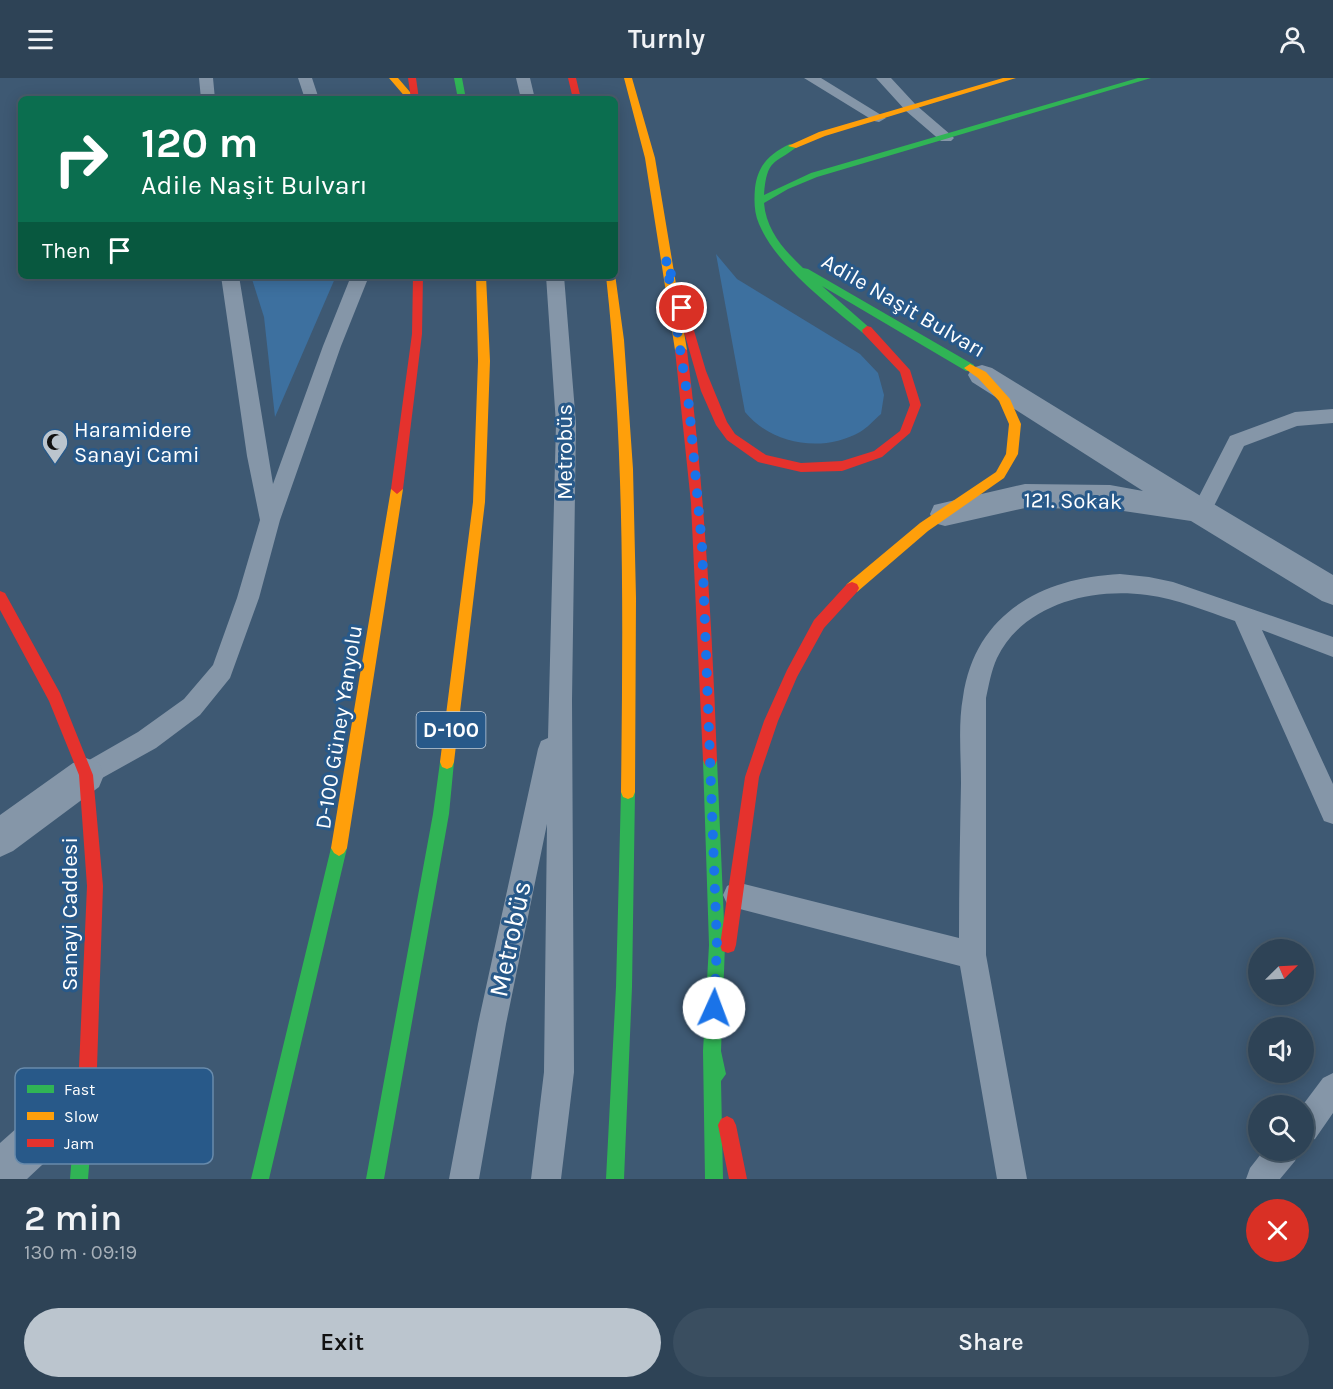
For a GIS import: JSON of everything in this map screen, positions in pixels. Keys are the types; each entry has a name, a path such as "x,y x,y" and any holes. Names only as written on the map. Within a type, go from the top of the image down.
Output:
{"main road":[{"path":"393,78 411,96"},
{"path":"412,78 414,96"},
{"path":"458,78 461,96"},
{"path":"572,78 576,96"},
{"path":"627,78 650,158 689,406 702,546 717,945 712,1051 714,1179"},
{"name":"Adile Naşit Bulvarı","path":"666,259 716,417 746,451 767,461 797,468 828,467 859,462 887,452 904,436 913,417 916,396 909,374 887,346 844,312 782,250 764,225 759,202 762,170 775,154 822,134 1012,78"},
{"path":"759,202 785,187 814,175 1147,78"},
{"name":"Adile Naşit Bulvarı","path":"712,1051 752,777 771,721 792,674 819,624 856,583 924,527 1000,476 1012,454 1015,424 1004,399 982,375 804,271"},
{"name":"D-100 Güney Yanyolu","path":"260,1179 335,869 392,533 417,334 418,279"},
{"name":"D-100","path":"375,1179 441,814 479,502 484,361 481,279"},
{"path":"611,279 626,430 629,545 628,834 621,1084 615,1179"},
{"name":"Sanayi Caddesi","path":"0,597 55,698 86,775 95,886 88,1068"},
{"path":"712,1051 738,1179"},
{"name":"Sanayi Caddesi","path":"80,1179 81,1164"}],"street":[{"name":"121. Sokak","path":"982,375 1201,512 1333,591"},
{"name":"121. Sokak","path":"945,514 1025,496 1110,497 1201,512"},
{"path":"0,838 86,775"},
{"path":"0,1173 15,1159"}],"lane":[{"path":"206,78 208,96"},
{"path":"304,78 311,96"},
{"path":"523,78 527,96"},
{"path":"811,78 879,118"},
{"path":"883,78 911,108 946,138"},
{"path":"230,279 257,456 270,520"},
{"path":"86,775 147,740 192,707 222,671 248,598 270,520 332,346 359,279"},
{"name":"Metrobüs","path":"546,1179 559,1072 560,700 566,424 555,279"},
{"path":"1201,512 1237,441 1295,419 1333,416"},
{"path":"1012,1179 972,955 974,698 980,670 992,646 1008,625 1029,608 1081,587 1111,584 1142,585 1243,614 1333,647"},
{"path":"1243,614 1333,812"},
{"name":"Metrobüs","path":"464,1179 492,1024 560,700"},
{"path":"736,895 972,955"},
{"path":"1314,1114 1333,1088"},
{"path":"1261,1179 1275,1161"}],"shaded area":[{"path":"716,254 737,279 860,354 878,373 884,395 881,414 863,430 846,439 814,444 783,438 756,423 745,412"},
{"path":"252,279 335,279 275,417 264,317"}],"traffic: fast":[{"path":"458,78 461,96"},
{"path":"759,202 785,187 814,175 1147,78"},
{"path":"793,146 778,154 765,167 760,189 761,216 764,225 771,238 795,266 826,296 867,330"},
{"path":"804,271 970,368"},
{"path":"710,760 717,945 712,1051 717,1074"},
{"path":"375,1179 441,814 447,762"},
{"path":"615,1179 624,987 628,792"},
{"path":"260,1179 339,848"},
{"path":"712,1051 714,1179"},
{"path":"79,1179 80,1164"}],"traffic: slow":[{"path":"393,78 409,96"},
{"path":"628,78 650,158 681,350"},
{"path":"793,146 822,134 1012,78"},
{"path":"447,762 479,502 484,361 481,279"},
{"path":"611,279 624,405 627,469 628,792"},
{"path":"852,588 924,527 1000,475 1012,454 1015,424 1004,399 982,375 970,368"},
{"path":"339,848 397,489"}],"traffic: jam":[{"path":"412,78 415,96"},
{"path":"572,78 576,96"},
{"path":"397,489 417,334 418,279"},
{"path":"679,297 707,391 722,425 731,437 762,459 801,468 842,466 878,454 905,433 915,405 905,370 867,330"},
{"path":"681,350 697,503 704,605 710,760"},
{"path":"728,945 752,777 771,721 792,674 819,624 852,588"},
{"path":"0,597 55,698 86,775 95,886 88,1068"},
{"path":"727,1125 738,1179"}],"place":[{"name":"Haramidere Sanayi Cami","path":"55,465"}],"route":[{"path":"682,308 666,259 689,406 702,546 717,945 714,1008"}]}
